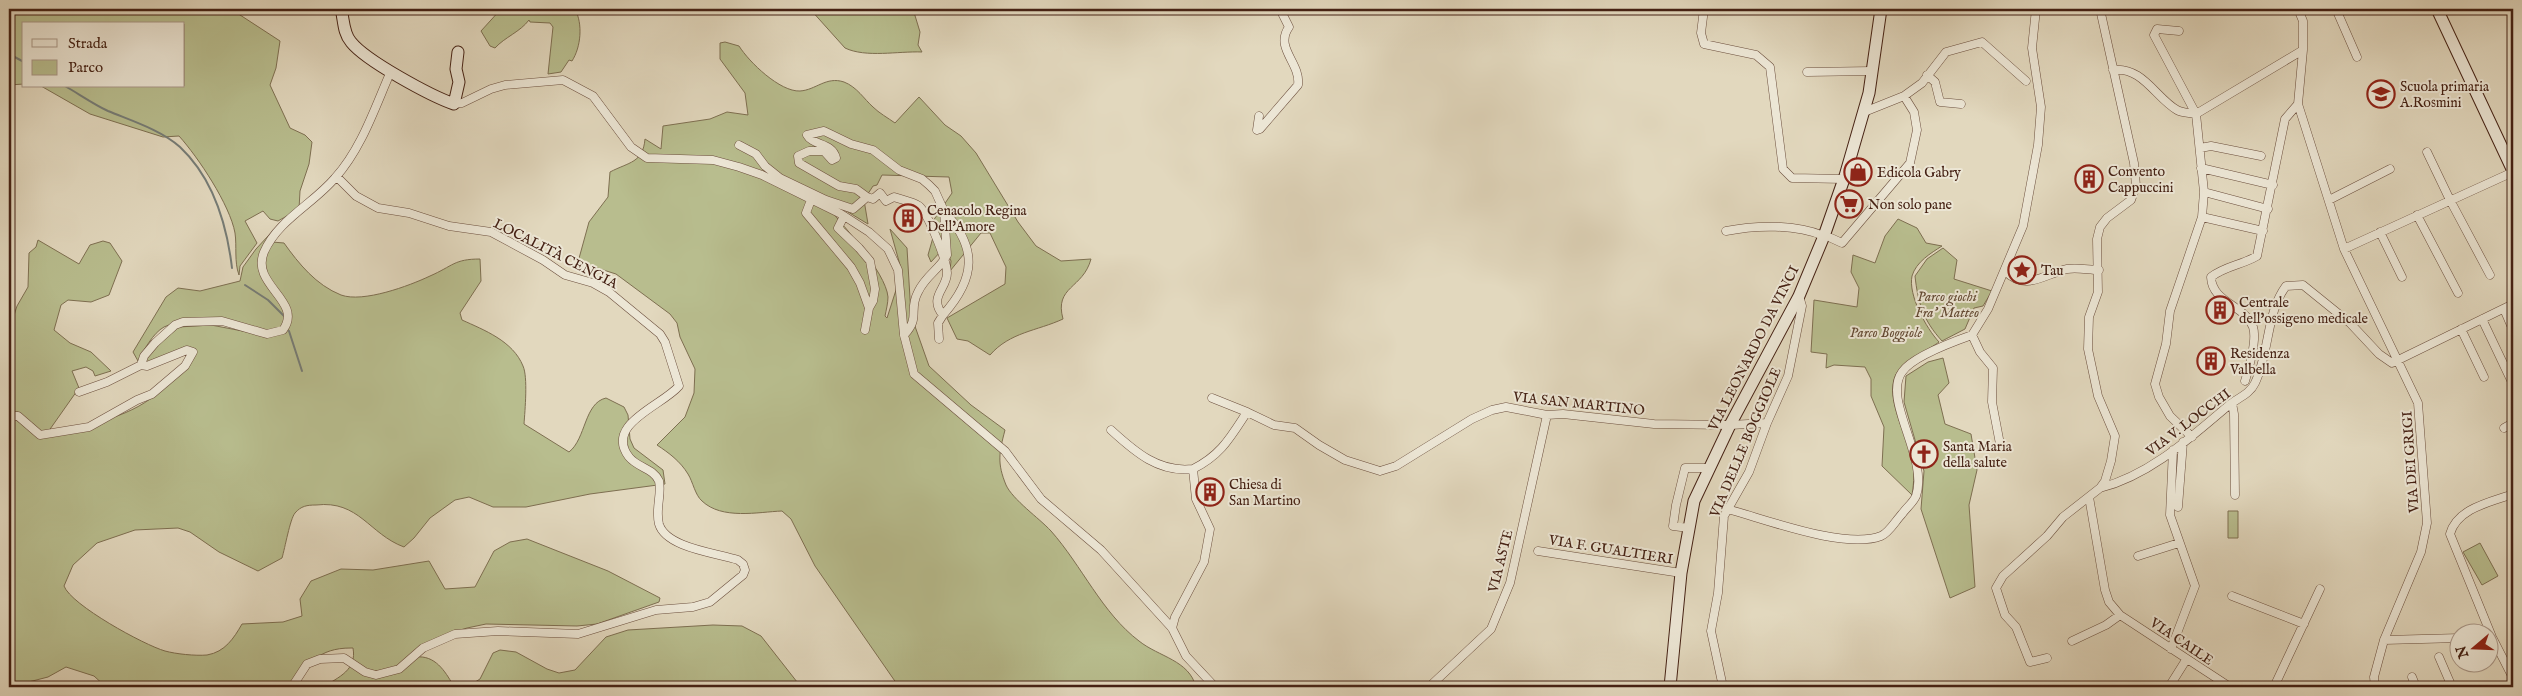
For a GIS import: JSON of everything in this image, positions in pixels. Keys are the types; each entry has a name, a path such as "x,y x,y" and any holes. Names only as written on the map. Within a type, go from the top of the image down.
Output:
{"street":[{"path":"341,9 344,27 351,42 391,71 426,92 454,104 462,103 491,88 563,80 593,96 631,147 647,158 713,160 762,175 844,216 880,240 894,258 901,286 904,335 909,362 919,381 1004,451 1041,499 1101,550 1172,628 1186,656 1215,687"},
{"path":"1259,116 1257,130 1260,129 1298,85 1296,65 1284,46 1283,40 1289,28 1280,9"},
{"path":"1704,9 1701,33 1704,44 1756,54 1770,67 1783,169 1792,178 1844,179"},
{"name":"VIA LEONARDO DA VINCI","path":"1670,687 1681,573 1694,501 1730,426 1827,237 1864,112 1881,9"},
{"path":"1727,508 1834,537 1865,540 1884,535 1915,498 1919,482 1916,460 1898,404 1897,385 1902,371 1939,347 1972,335 1988,310 2023,226 2038,145 2041,107 2032,48 2036,9"},
{"path":"2047,658 2030,662 2016,627 2006,615 1996,588 2004,576 2047,536 2062,517 2100,488 2105,481 2111,461 2115,436 2098,396 2088,349 2088,317 2098,292 2097,239 2100,227 2107,218 2131,200 2136,186 2134,163 2100,9"},
{"path":"2246,381 2252,355 2254,328 2248,317 2219,296 2212,285 2211,277 2220,269 2246,262 2257,256 2285,119 2298,104 2303,50 2303,22 2298,9"},
{"path":"2336,9 2357,58"},
{"path":"2344,249 2513,172 2437,9"},
{"path":"2179,31 2157,29 2154,35 2196,114 2204,192 2202,216 2170,311 2166,344 2155,384 2159,398 2170,416 2192,437"},
{"path":"1864,112 1904,96 1922,83 1946,52 1982,42 2026,81"},
{"path":"2114,70 2121,69 2146,80 2178,111 2196,114 2244,83 2303,50"},
{"path":"454,104 459,82 456,69 458,52"},
{"path":"141,365 144,356 155,343 175,325 183,322 222,321 268,334 283,330 287,318 285,308 280,294 265,279 262,260 270,241 289,219 337,177 372,116 391,71"},
{"path":"1806,72 1872,71"},
{"path":"1928,75 1935,82 1940,102 1961,104"},
{"path":"1726,231 1746,227 1808,229 1842,243 1910,163 1917,130 1914,112 1904,96"},
{"name":"VIA DEI GRIGI","path":"2298,104 2344,249 2418,403 2427,523 2421,552 2384,640 2374,677 2375,687"},
{"path":"939,339 938,323 962,289 970,270 960,229 944,210 936,192 922,179 899,170 873,150 851,144 824,131 807,135 811,140 831,148 836,158 832,160 824,151 809,151 798,156 799,163 839,186 856,189 873,199 880,194 886,201 894,197 920,207 927,216 944,260 946,277 937,297 943,315"},
{"path":"739,146 756,154 775,175 826,200 853,209 867,197"},
{"path":"2200,148 2211,146 2261,156"},
{"path":"2428,152 2450,200 2490,275"},
{"path":"2201,168 2273,185"},
{"path":"2328,200 2390,169"},
{"name":"LOCALITÀ CENGIA","path":"292,687 310,662 334,657 344,658 365,672 376,675 399,669 422,648 455,634 498,631 578,634 656,610 693,607 710,602 745,573 744,566 738,560 689,548 664,531 658,519 660,481 650,470 632,460 625,449 624,434 632,421 679,386 679,381 667,355 663,338 609,292 593,283 565,275 544,260 491,232 449,226 409,213 378,208 356,196 337,177"},
{"path":"2204,192 2268,209"},
{"path":"810,200 806,213 851,267 860,283 869,308"},
{"path":"904,335 914,324 916,294 929,274 944,260 947,254 944,210"},
{"path":"2417,215 2458,293"},
{"path":"844,216 838,228 866,255 872,267 873,301 869,308 866,330"},
{"path":"2202,216 2263,232"},
{"path":"2380,232 2402,277"},
{"path":"2006,270 2013,278 2026,282 2069,269 2099,270"},
{"name":"VIA V. LOCCHI","path":"2100,488 2142,472 2192,437 2232,403 2247,394 2254,384 2268,346 2273,309 2286,286 2303,285 2350,323 2379,354 2392,363 2397,360"},
{"name":"VIA DELLE BOGGIOLE","path":"1722,687 1711,631 1718,592 1721,532 1727,508 1749,472 1767,422 1788,376 1802,306 1798,296"},
{"path":"2397,360 2513,304"},
{"path":"2504,309 2513,330"},
{"path":"2482,319 2511,380"},
{"path":"2460,329 2484,377"},
{"path":"1972,335 1980,352 1993,368 1992,402 2000,444"},
{"path":"9,416 18,416 40,435 89,427 136,400 152,394 185,366 194,354 192,350 187,350 147,366 141,365 107,382 79,392"},
{"name":"VIA SAN MARTINO","path":"1212,398 1274,425 1295,428 1345,460 1380,471 1396,466 1472,419 1492,410 1506,407 1547,415 1563,414 1654,424 1730,426 1767,422"},
{"path":"2232,403 2234,414 2235,495"},
{"path":"1111,430 1148,461 1178,469 1193,469 1210,461 1222,450 1247,412"},
{"name":"VIA ASTE","path":"1429,687 1491,629 1510,583 1547,415"},
{"path":"2504,428 2513,423"},
{"path":"2178,507 2183,442"},
{"path":"2171,650 2195,586 2170,514 2173,450"},
{"path":"1689,528 1673,526 1685,468 1710,468"},
{"path":"1172,628 1174,617 1200,571 1210,529 1196,499 1193,469"},
{"path":"2485,624 2450,534 2452,524 2467,511 2513,494"},
{"name":"VIA CAILE","path":"2089,497 2105,590 2109,602 2120,615 2186,660 2230,687"},
{"path":"2138,556 2180,543"},
{"name":"VIA F. GUALTIERI","path":"1538,550 1681,573"},
{"path":"2274,687 2320,589"},
{"path":"2232,596 2304,624"},
{"path":"2072,641 2106,625 2120,615"},
{"path":"2384,640 2450,638"},
{"path":"2500,654 2513,678"},
{"path":"2439,657 2452,687"},
{"path":"2168,687 2186,660"},
{"path":"2412,678 2416,687"}],"green space":[{"path":"9,9 239,9 237,13 280,41 276,68 270,85 290,128 305,135 312,142 309,164 300,191 299,209 278,221 270,219 263,211 245,221 257,243 240,266 239,275 235,233 227,209 204,169 179,136 163,137 90,114 44,88 185,88 185,22 22,22 22,84 9,85"},
{"path":"501,9 575,9 578,15 580,35 572,61 569,60 561,72 548,74 553,27 550,23 530,22 529,20 495,48 490,46 481,31"},
{"path":"810,9 913,9 920,32 918,45 922,52 863,53 845,48"},
{"path":"725,42 739,46 757,68 783,87 800,91 826,82 844,82 853,87 875,109 895,123 919,97 945,125 961,136 976,153 1018,222 1036,246 1061,261 1091,259 1087,269 1062,300 1063,319 1006,341 990,355 968,341 957,339 947,318 1005,284 1006,267 990,233 981,233 950,271 951,261 946,250 941,251 931,262 928,255 934,234 933,221 952,193 949,177 882,175 877,185 873,186 864,200 868,224 828,200 822,201 861,247 879,274 888,297 885,316 887,318 896,290 900,265 890,229 907,248 911,315 929,366 971,405 1005,430 1000,452 1000,464 1009,491 1051,531 1103,603 1126,630 1139,641 1180,665 1187,671 1196,687 899,687 815,566 791,519 782,511 741,514 720,511 710,507 702,501 696,492 685,469 670,454 657,445 685,417 694,393 695,369 680,337 677,323 670,314 616,274 578,262 589,222 608,197 610,172 634,161 644,147 645,139 661,149 663,126 710,119 727,112 748,115 745,93 720,59 720,43"},
{"name":"Parco Boggiole","path":"1898,219 1917,228 1926,243 1942,246 1924,258 1917,266 1912,276 1911,284 1919,311 1939,342 1901,368 1894,380 1894,402 1913,461 1912,495 1882,466 1884,427 1871,396 1871,379 1865,367 1834,365 1826,368 1827,354 1811,352 1814,300 1857,307 1859,288 1851,272 1853,255 1875,263 1885,236"},
{"path":"280,223 260,259 282,302 285,323 275,332 235,325 202,322 174,324 164,327 156,333 138,361 133,352 166,297 178,288 200,291 240,281 243,267 256,249"},
{"path":"38,240 79,264 90,245 103,241 110,243 122,261 109,295 91,302 68,300 61,305 54,330 70,343 91,352 111,371 95,376 93,371 86,367 72,371 79,388 48,432 41,432 18,412 9,413 9,331 17,306 28,287 29,253 36,247"},
{"path":"272,242 284,243 316,280 332,291 350,297 373,295 398,289 464,260 480,259 481,281 460,313 462,320 497,337 518,357 525,371 524,424 569,452 579,439 593,407 599,401 606,398 624,407 628,415 630,439 634,448 663,470 665,484 590,494 526,507 493,507 469,497 455,500 430,518 404,547 392,541 354,513 343,508 331,505 302,507 293,516 282,558 258,571 219,552 190,532 178,528 135,530 97,543 73,565 64,586 69,594 93,613 141,641 165,651 180,654 207,655 224,648 242,624 283,622 302,616 300,599 311,581 341,569 373,570 429,561 445,589 475,587 494,551 510,542 527,539 608,571 660,598 659,602 597,624 577,626 486,624 444,635 416,657 423,657 434,661 447,674 453,685 460,687 323,687 346,672 354,656 353,648 351,648 322,654 289,687 106,687 94,676 66,667 48,677 9,687 9,419 12,417 40,437 111,418 138,407 162,388 195,351 147,366 142,359 179,327 211,325 258,334 276,335 289,318 270,283 263,260"},
{"name":"Parco giochi Fra' Matteo","path":"1943,248 1957,260 1954,279 1992,291 1983,306 1974,308 1965,329 1942,341 1930,326 1923,311 1915,276 1927,259"},
{"path":"1943,358 1949,383 1938,395 1945,424 1971,434 1977,470 1969,505 1975,587 1950,598 1921,509 1924,471 1904,402 1906,376 1928,362"},
{"path":"2228,511 2238,511 2238,538 2228,538"},
{"path":"2480,543 2498,576 2482,585 2463,552"},
{"path":"713,625 742,626 761,636 801,687 467,687 480,679 493,653 500,650 516,652 547,669 559,673 575,670 606,637 628,630"}],"waterway":[{"path":"9,54 22,61"},
{"path":"68,88 102,108 146,126 164,136 180,147 192,159 210,188 222,219 232,268"},
{"path":"245,285 268,300 284,316"},
{"path":"289,331 302,371"}],"place":[{"name":"Scuola primaria A.Rosmini","path":"2381,94"},
{"name":"Edicola Gabry","path":"1858,172"},
{"name":"Convento Cappuccini","path":"2089,179"},
{"name":"Non solo pane","path":"1849,204"},
{"name":"Cenacolo Regina Dell'Amore","path":"908,218"},
{"name":"Tau","path":"2022,270"},
{"name":"Centrale dell'ossigeno medicale","path":"2220,310"},
{"name":"Residenza Valbella","path":"2211,361"},
{"name":"Santa Maria della salute","path":"1924,454"},
{"name":"Chiesa di San Martino","path":"1210,492"}]}
